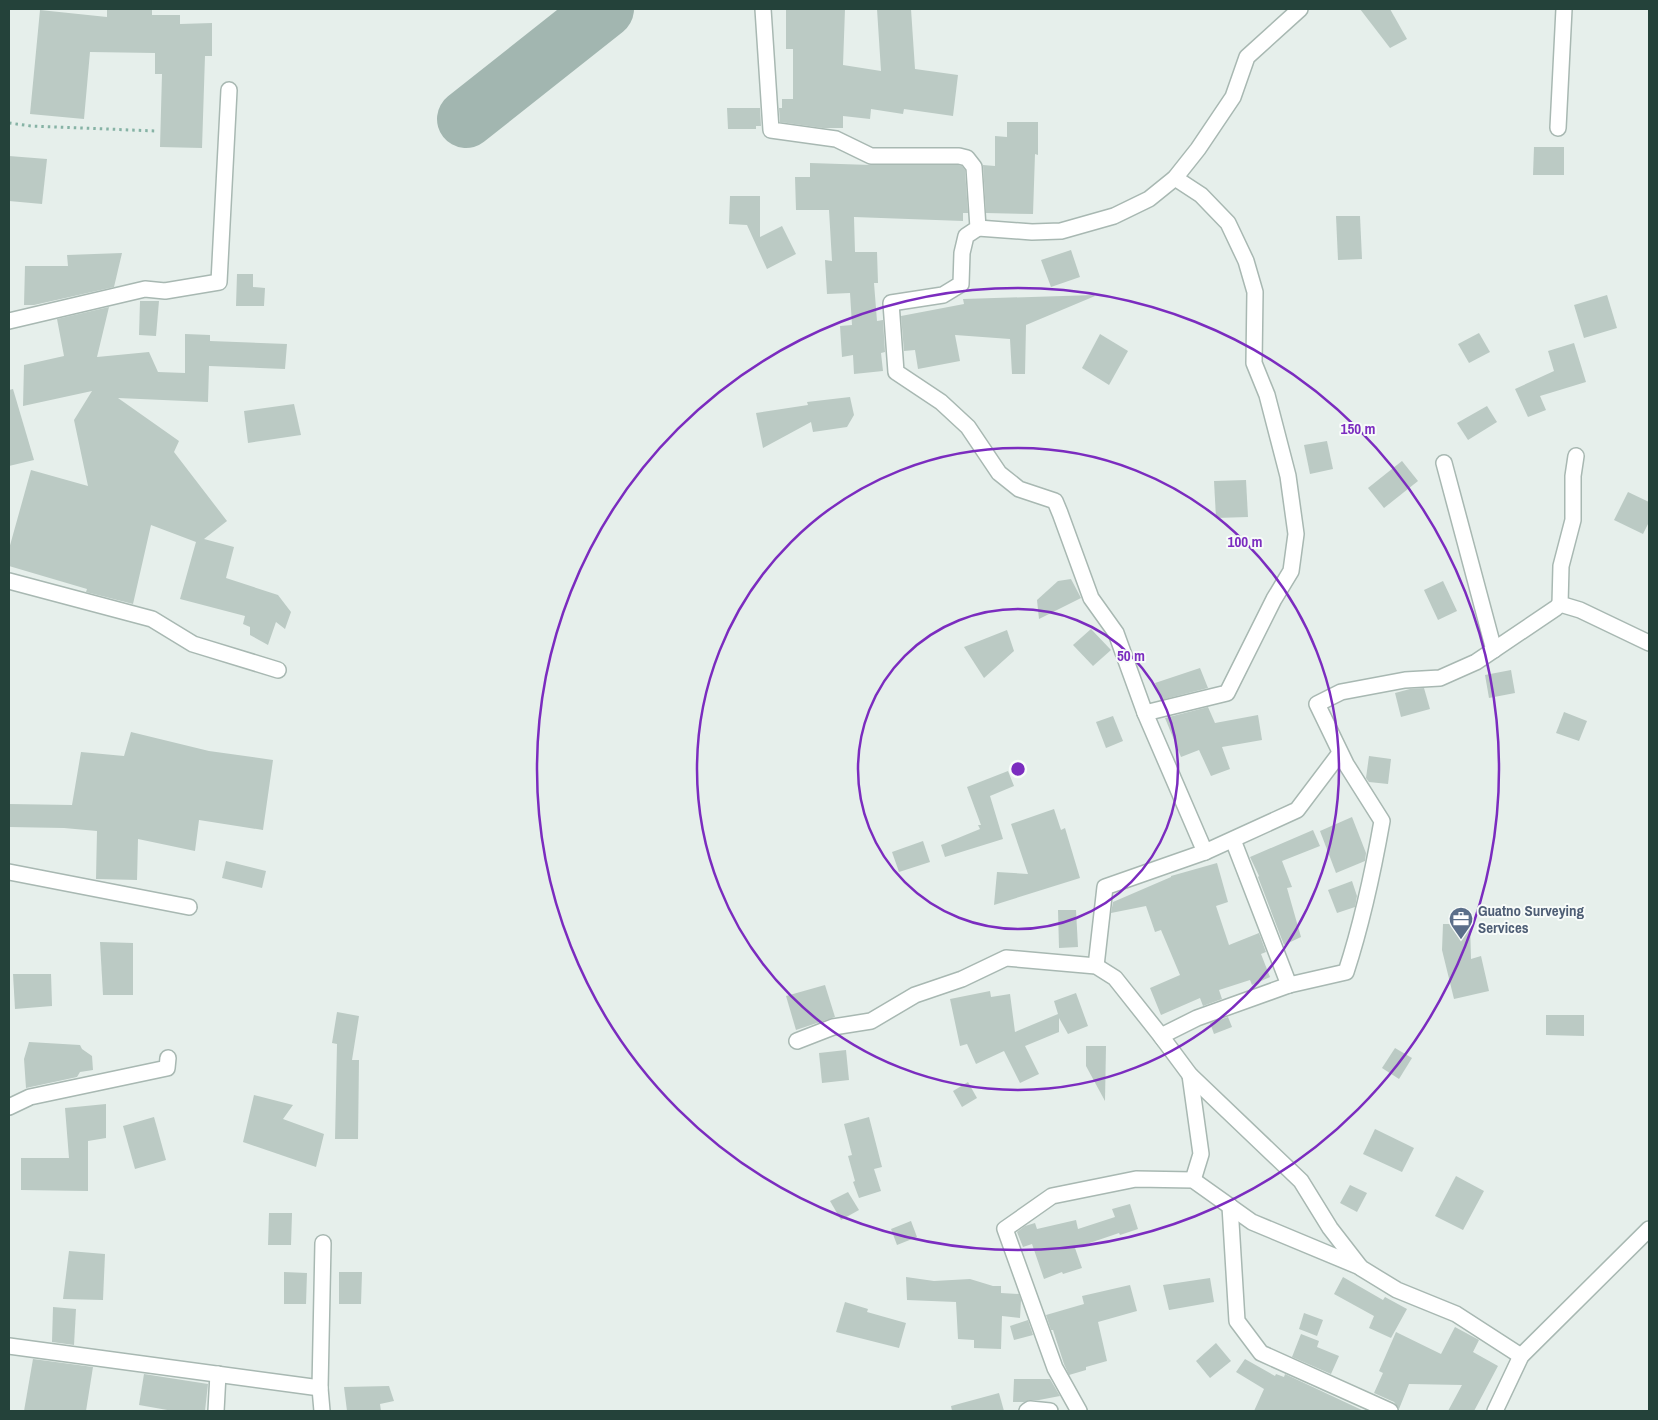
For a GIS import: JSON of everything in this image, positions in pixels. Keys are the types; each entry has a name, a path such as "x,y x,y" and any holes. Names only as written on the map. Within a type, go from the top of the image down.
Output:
{"street":[{"path":"763,9 771,130 836,139 871,156 959,156 967,158 974,167 978,228"},
{"path":"1205,852 1145,713 1116,633 1091,598 1055,502 1019,489 999,473 968,427 941,402 896,372 891,304 943,295 961,284 962,252 966,236 978,228 1032,232 1061,231 1114,216 1149,199 1175,178 1198,149 1233,97 1247,57 1300,9"},
{"path":"1558,128 1564,9"},
{"path":"9,321 145,289 165,292 219,282 229,90"},
{"path":"1145,713 1227,693 1274,599 1291,570 1296,534 1288,476 1267,395 1254,363 1255,292 1246,261 1228,224 1201,195 1175,178"},
{"path":"1361,1268 1330,1228 1301,1181 1190,1075 1161,1036 1197,1018 1289,985 1346,972 1375,860 1382,821 1346,764 1317,704 1341,692 1405,680 1440,678 1476,662 1556,608 1560,604 1561,566 1573,520 1573,476 1576,456"},
{"path":"1444,463 1494,650"},
{"path":"9,581 152,620 193,644 278,670"},
{"path":"1560,604 1580,610 1649,643"},
{"path":"1096,966 1105,887 1205,852 1297,810 1340,753"},
{"path":"1233,840 1289,985"},
{"path":"9,872 189,907"},
{"path":"797,1040 833,1027 871,1021 915,995 962,979 1006,958 1096,966 1114,978 1165,1041"},
{"path":"9,1106 30,1097 167,1068 168,1058"},
{"path":"1190,1075 1201,1154 1193,1180"},
{"path":"1079,1411 1054,1368 1004,1229 1052,1196 1136,1180 1193,1180 1252,1222 1361,1268 1397,1290 1456,1314 1521,1356"},
{"path":"1230,1206 1237,1321 1261,1353 1390,1411"},
{"path":"1495,1411 1521,1356 1649,1230"},
{"path":"322,1411 320,1388 323,1243"},
{"path":"9,1346 320,1388"},
{"path":"216,1411 218,1374"},
{"path":"1027,1411 1030,1409 1050,1411"}],"path":[{"path":"9,123 31,126 156,131"}],"building":[{"path":"107,9 152,10 152,15 180,15 180,24 212,23 212,56 205,56 202,148 160,147 162,74 155,74 155,53 90,52 84,119 30,114 40,10 107,17"},
{"path":"786,9 845,9 843,65 881,71 877,9 911,9 915,69 958,75 953,116 904,109 903,114 871,109 870,119 843,116 843,128 823,128 780,122 779,108 782,108 782,99 793,99 793,49 786,49"},
{"path":"1360,9 1390,9 1407,39 1390,48"},
{"path":"727,108 760,108 761,126 756,126 756,129 728,129"},
{"path":"1007,122 1038,122 1038,155 1035,154 1033,214 986,213 983,165 995,166 995,136 1007,137"},
{"path":"1534,147 1564,147 1564,175 1533,175"},
{"path":"9,156 47,159 42,204 9,201"},
{"path":"810,163 958,165 962,166 965,170 968,213 963,213 963,221 854,217 855,252 877,252 878,283 874,283 877,321 883,320 885,352 881,353 883,371 854,374 853,355 842,357 840,326 852,325 850,293 827,294 825,260 832,261 829,210 796,210 795,177 810,177"},
{"path":"730,196 760,196 760,237 782,226 796,254 767,269 747,225 729,224"},
{"path":"1336,216 1360,216 1362,259 1338,260"},
{"path":"1071,250 1080,277 1051,287 1041,260"},
{"path":"122,253 114,287 34,305 24,305 25,266 68,266 67,255"},
{"path":"237,274 253,274 253,287 265,288 264,306 236,306"},
{"path":"1094,295 1026,325 1025,374 1012,374 1010,339 955,335 960,361 918,369 915,350 904,351 901,316 964,304 963,299"},
{"path":"1607,295 1617,328 1584,338 1574,305"},
{"path":"140,301 159,301 156,336 139,335"},
{"path":"109,307 97,357 149,352 158,372 185,373 185,334 210,335 210,341 287,344 285,369 209,366 208,402 118,398 179,441 174,452 227,521 204,539 234,547 226,578 278,595 291,612 285,629 276,622 268,645 250,635 250,627 243,624 245,616 180,599 196,542 151,525 133,604 86,592 87,589 9,566 9,549 31,470 88,486 74,420 92,391 23,406 24,365 64,356 57,319"},
{"path":"1479,333 1490,352 1469,363 1458,344"},
{"path":"1100,334 1128,351 1109,385 1082,368"},
{"path":"1574,343 1586,382 1540,396 1546,410 1528,417 1515,389 1554,371 1548,351"},
{"path":"13,389 34,460 9,466 9,390"},
{"path":"850,397 854,415 847,427 813,432 811,422 763,448 756,413 808,405 807,402"},
{"path":"294,404 301,435 248,443 244,411"},
{"path":"1487,406 1497,422 1468,440 1457,423"},
{"path":"1327,441 1333,469 1310,474 1304,445"},
{"path":"1402,461 1418,481 1384,508 1368,488"},
{"path":"1246,480 1248,517 1216,518 1214,481"},
{"path":"1628,492 1649,502 1649,522 1643,534 1614,520"},
{"path":"1071,579 1081,598 1039,619 1037,600 1058,581"},
{"path":"1443,581 1457,611 1438,620 1424,590"},
{"path":"1091,629 1111,650 1093,666 1073,645"},
{"path":"1007,630 1014,651 984,678 964,647"},
{"path":"1200,668 1208,688 1161,700 1155,683"},
{"path":"1511,670 1515,693 1489,698 1485,675"},
{"path":"1424,688 1430,709 1401,717 1395,693"},
{"path":"1208,707 1215,723 1258,715 1262,740 1222,747 1230,769 1211,776 1199,750 1181,757 1165,718"},
{"path":"1564,712 1587,721 1579,741 1556,733"},
{"path":"1113,716 1123,741 1106,748 1096,722"},
{"path":"131,732 209,751 273,760 263,830 199,820 195,851 138,839 137,880 96,879 97,831 9,827 9,804 72,805 81,752 124,756"},
{"path":"1369,756 1391,759 1388,784 1369,782 1366,778"},
{"path":"1008,771 1014,786 990,796 1003,839 945,857 941,845 980,829 978,825 981,825 967,787"},
{"path":"1054,809 1061,830 1065,828 1080,878 994,905 997,872 1028,874 1011,824"},
{"path":"1352,817 1366,853 1365,861 1336,873 1320,831"},
{"path":"1313,830 1320,846 1282,861 1292,887 1287,888 1301,937 1284,945 1259,876 1250,857"},
{"path":"923,841 930,862 899,872 892,852"},
{"path":"226,861 266,871 262,888 222,878"},
{"path":"1217,863 1228,902 1216,906 1229,945 1259,933 1266,952 1261,954 1270,977 1252,985 1250,980 1219,990 1222,999 1203,1006 1200,998 1161,1015 1150,988 1180,975 1161,930 1155,932 1146,906 1111,913 1113,902 1171,876"},
{"path":"1352,881 1357,896 1355,907 1337,913 1328,890"},
{"path":"1058,910 1076,910 1078,947 1059,948"},
{"path":"1443,924 1470,924 1471,959 1481,956 1489,991 1454,999 1442,950"},
{"path":"100,942 133,943 133,995 103,995"},
{"path":"13,974 51,974 52,1006 15,1009"},
{"path":"825,985 835,1017 796,1030 786,996"},
{"path":"990,991 991,997 1010,994 1015,1032 1058,1014 1054,1001 1076,993 1088,1026 1068,1034 1059,1018 1059,1032 1025,1046 1039,1074 1020,1083 1004,1051 976,1064 967,1044 960,1046 950,999"},
{"path":"337,1012 359,1016 352,1060 359,1060 358,1139 335,1139 337,1044 332,1043"},
{"path":"1546,1015 1584,1015 1584,1036 1546,1035"},
{"path":"1228,1017 1232,1027 1214,1034 1210,1023"},
{"path":"29,1042 80,1045 82,1049 92,1056 93,1070 80,1072 77,1077 26,1088 24,1059"},
{"path":"1086,1046 1106,1046 1105,1101 1086,1066"},
{"path":"1395,1048 1412,1058 1399,1079 1382,1068"},
{"path":"846,1050 849,1080 822,1083 819,1053"},
{"path":"968,1082 977,1098 962,1107 953,1091"},
{"path":"254,1095 293,1105 283,1119 324,1134 316,1167 243,1142"},
{"path":"106,1104 106,1138 88,1141 88,1191 21,1190 21,1158 69,1158 65,1108"},
{"path":"154,1117 166,1160 135,1169 123,1126"},
{"path":"869,1117 882,1167 874,1169 881,1191 859,1198 853,1182 855,1181 848,1156 852,1155 844,1124"},
{"path":"1375,1129 1414,1148 1402,1172 1363,1154"},
{"path":"1456,1176 1484,1191 1463,1230 1435,1216"},
{"path":"1350,1185 1367,1193 1357,1212 1340,1203"},
{"path":"848,1192 859,1210 841,1220 830,1201"},
{"path":"1130,1204 1138,1229 1120,1235 1119,1233 1075,1248 1082,1268 1063,1274 1062,1272 1044,1279 1032,1244 1023,1247 1017,1232 1025,1226 1035,1223 1037,1229 1076,1220 1078,1229 1115,1217 1112,1209"},
{"path":"269,1213 292,1213 291,1245 268,1245"},
{"path":"911,1221 917,1237 897,1245 891,1229"},
{"path":"69,1251 105,1254 103,1300 63,1299"},
{"path":"284,1272 307,1273 306,1304 284,1304"},
{"path":"339,1272 362,1272 361,1304 339,1304"},
{"path":"906,1277 934,1281 970,1279 993,1286 1001,1286 1001,1293 1019,1294 1021,1300 1020,1318 1002,1316 1001,1349 974,1348 974,1340 958,1339 956,1302 907,1300"},
{"path":"1343,1277 1383,1300 1385,1297 1407,1309 1391,1338 1369,1328 1374,1316 1334,1294"},
{"path":"1210,1278 1214,1302 1169,1310 1163,1285"},
{"path":"1130,1285 1137,1311 1098,1322 1107,1361 1086,1367 1086,1370 1069,1375 1046,1315 1084,1304 1082,1296"},
{"path":"845,1302 868,1309 867,1312 906,1323 899,1348 836,1332"},
{"path":"53,1307 76,1309 74,1345 52,1342"},
{"path":"1304,1313 1323,1320 1317,1336 1299,1329"},
{"path":"1028,1320 1033,1335 1014,1340 1010,1326"},
{"path":"1455,1327 1479,1340 1473,1352 1498,1366 1474,1411 1448,1411 1462,1385 1409,1384 1399,1409 1394,1402 1374,1393 1383,1373 1379,1371 1396,1332 1441,1354"},
{"path":"1301,1334 1319,1341 1317,1347 1339,1356 1331,1374 1292,1357"},
{"path":"1216,1343 1231,1361 1210,1378 1196,1361"},
{"path":"33,1359 93,1367 86,1411 24,1411"},
{"path":"1245,1359 1275,1376 1276,1374 1284,1377 1285,1374 1364,1411 1254,1411 1264,1389 1236,1372"},
{"path":"144,1374 208,1384 205,1411 173,1411 139,1405"},
{"path":"1014,1379 1050,1379 1060,1396 1013,1402"},
{"path":"389,1386 394,1401 380,1404 381,1411 347,1411 344,1387"},
{"path":"999,1393 1004,1411 952,1411 951,1406"}],"taxiway":[{"path":"466,119 605,9"}],"place":[{"name":"Guatno Surveying Services","path":"1461,940"}]}
